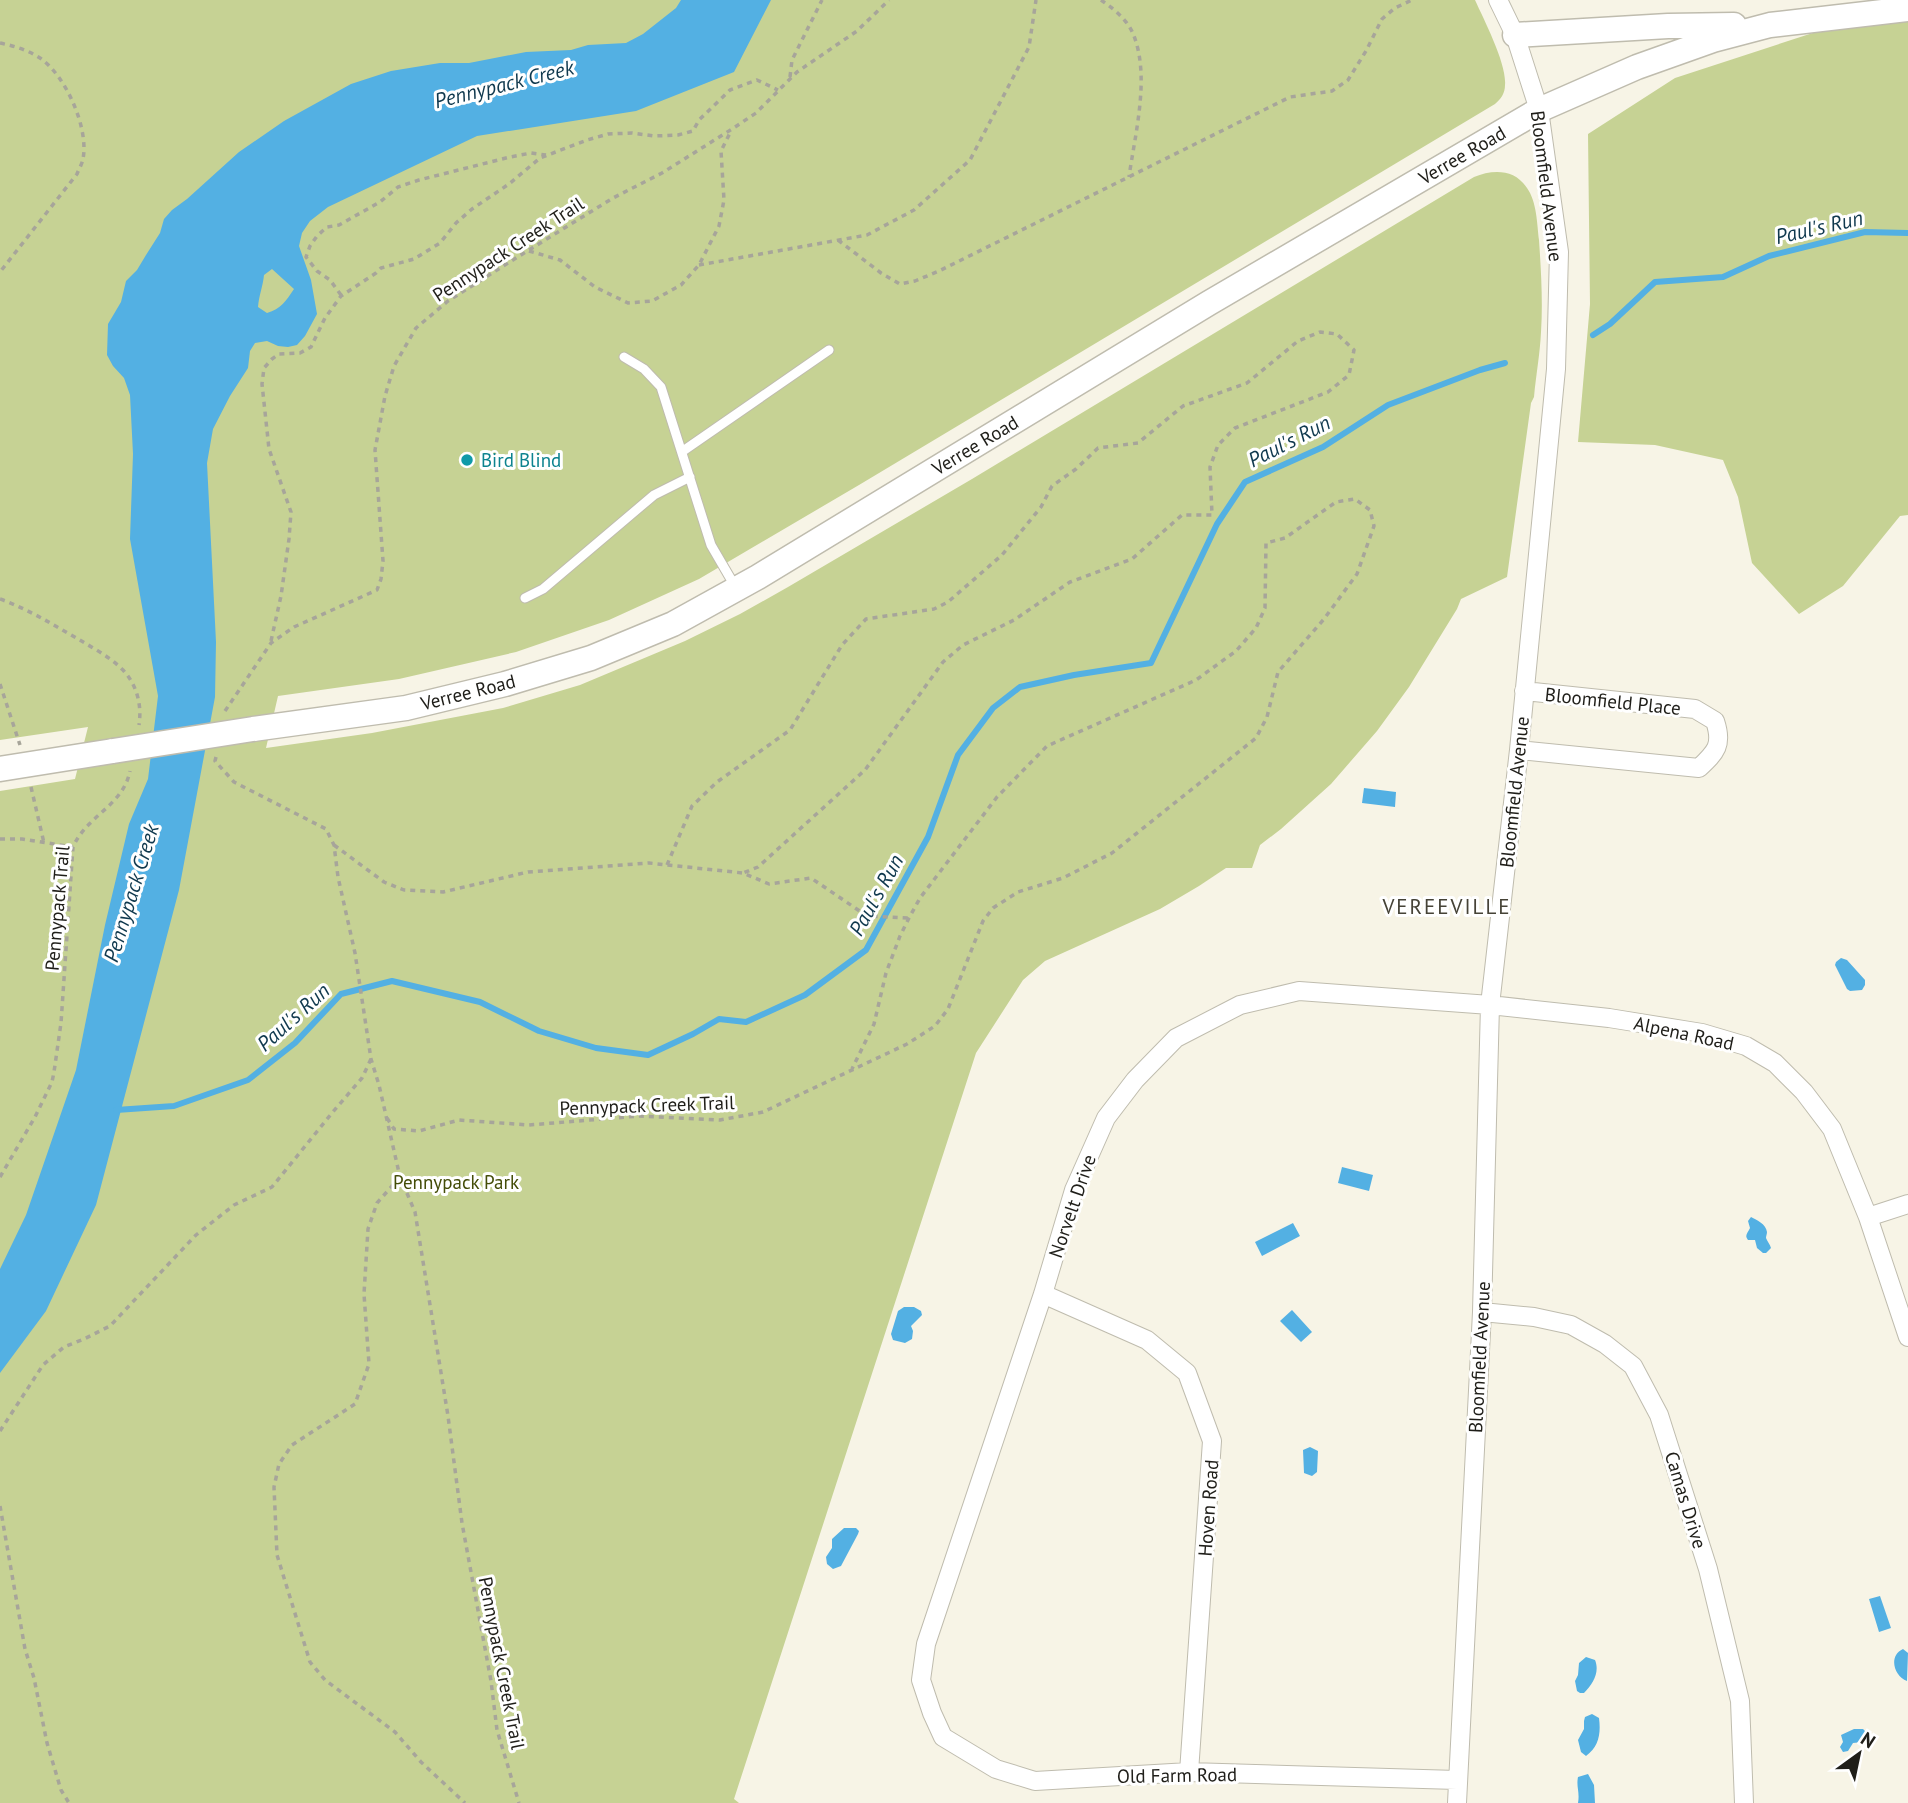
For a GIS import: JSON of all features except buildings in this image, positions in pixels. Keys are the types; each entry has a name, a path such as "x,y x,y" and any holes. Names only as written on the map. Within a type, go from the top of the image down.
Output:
{"main road":[{"name":"Verree Road","path":"0,769 122,758 253,729 406,708 505,684 591,658 673,624 736,589 1209,303 1539,110 1676,52 1713,40 1770,25 1908,9"},
{"path":"1516,35 1668,26 1770,25"}],"street":[{"name":"Bloomfield Avenue","path":"1457,1803 1482,1312 1490,1005 1550,438 1556,369 1559,252 1539,110 1516,35 1498,0"},
{"name":"Bloomfield Place","path":"1519,750 1699,768 1715,753 1720,737 1715,721 1695,709 1524,691"},
{"name":"Norvelt Drive","path":"929,1705 921,1680 926,1644 1074,1190 1106,1118 1135,1080 1176,1038 1240,1005 1299,991 1490,1005"},
{"name":"Alpena Road","path":"1490,1005 1609,1018 1702,1033 1746,1046 1775,1063 1804,1092 1832,1129 1868,1217 1908,1337"},
{"path":"1868,1217 1908,1205"},
{"name":"Hoven Road","path":"1042,1294 1147,1340 1187,1373 1212,1441 1189,1772"},
{"name":"Camas Drive","path":"1482,1312 1534,1317 1571,1325 1605,1344 1633,1366 1640,1378 1659,1415 1711,1582 1740,1702 1744,1803"},
{"name":"Old Farm Road","path":"929,1705 943,1737 996,1769 1035,1781 1189,1772 1457,1780"}],"lane":[{"path":"682,450 829,351"},
{"path":"624,357 644,369 662,387 711,545 736,589"},
{"path":"526,598 543,589 654,495 690,477"}],"path":[{"path":"790,79 792,60 822,0"},
{"name":"Pennypack Creek Trail","path":"222,723 225,710 271,643 294,627 377,590 382,579 383,561 375,450 384,396 394,366 416,328 448,300 613,198 662,173 756,113 797,72 857,32 890,0"},
{"path":"699,265 867,235 914,210 970,160 1028,47 1037,0"},
{"path":"1101,0 1117,12 1133,34 1141,65 1140,98 1129,177"},
{"path":"838,240 900,284 939,271 1290,97 1332,91 1348,80 1382,19 1395,8 1412,0"},
{"path":"0,43 27,51 48,64 55,73 74,103 80,122 84,154 77,174 0,272"},
{"path":"271,643 281,596 291,512 269,449 262,384 264,368 272,359 279,354 300,353 311,346 325,318 341,296 381,268 414,259 440,243 472,209 509,184 540,158 587,139 608,134 654,136 693,131 699,120 730,90 757,80 778,90"},
{"path":"529,250 560,260 595,287 628,303 652,301 681,285 699,265 719,226 724,200 721,151 732,129"},
{"path":"341,296 330,279 317,271 306,257 317,236 327,227 338,225 380,202 398,187 419,180 510,157 531,153 548,155"},
{"path":"667,865 692,806 717,782 790,730 842,645 866,619 934,609 948,602 1002,555 1041,506 1052,486 1098,449 1138,443 1183,406 1247,383 1298,341 1321,332 1337,334 1354,350 1349,375 1328,392 1235,428 1218,444 1210,467 1212,514 1182,515 1132,559 1070,582 1014,620 963,645 943,662 865,770 758,867 743,873"},
{"path":"1355,499 1370,510 1374,526 1357,574 1324,620 1278,672 1267,717 1256,738 1112,853 1063,878 1018,892 993,908 983,921 948,1009 934,1026 906,1044 852,1069 874,1024 886,973 909,918 920,898 997,797 1047,746 1196,680 1236,651 1256,628 1265,608 1266,543 1285,538 1336,502 1355,499"},
{"path":"0,599 54,625 124,671 140,702 138,728"},
{"path":"0,684 26,765 44,843"},
{"path":"217,749 215,761 234,782 326,829 334,845 384,883 404,890 443,892 528,872 649,863 743,873 768,884 811,878 867,916 909,918"},
{"name":"Pennypack Trail","path":"0,1177 52,1082 61,1023 73,847 82,830 119,797 126,786 122,758"},
{"path":"0,839 22,839 73,847"},
{"name":"Pennypack Creek Trail","path":"334,845 338,877 355,953 371,1059 400,1177 415,1212 462,1523 491,1681 497,1730 519,1803"},
{"path":"0,1431 43,1365 64,1347 110,1326 196,1235 234,1205 272,1186 362,1079 371,1059"},
{"name":"Pennypack Creek Trail","path":"386,1115 394,1129 419,1131 459,1120 529,1125 639,1116 719,1120 763,1112 852,1069"},
{"path":"400,1177 377,1203 368,1229 364,1294 369,1364 355,1404 292,1446 279,1464 274,1488 277,1555 310,1662 325,1680 396,1732 421,1762 465,1803"},
{"path":"0,1506 25,1649 34,1678 47,1744 61,1790 69,1803"}],"green space":[{"name":"Pennypack Park","path":"0,0 1475,0 1494,42 1505,76 1504,91 1495,104 699,579 609,620 516,652 399,679 278,696 266,748 372,733 503,708 580,685 685,641 788,587 1474,177 1496,172 1510,174 1522,182 1533,200 1539,240 1541,332 1507,577 1461,599 1409,687 1377,731 1331,784 1260,845 1252,868 1226,868 1160,909 1045,961 1023,980 976,1053 734,1799 739,1803 0,1803 0,791 75,779 88,727 0,740"},
{"path":"1908,21 1908,515 1900,516 1843,586 1799,614 1752,563 1738,497 1723,460 1655,445 1578,442 1590,304 1588,134 1675,78 1822,30"}],"water":[{"name":"Pennypack Creek","path":"681,0 771,0 734,72 636,111 477,136 328,207 310,221 302,233 299,246 311,280 317,314 297,345 278,346 267,341 255,343 250,351 248,368 213,429 207,463 216,642 215,697 179,890 96,1205 46,1311 0,1373 0,1269 26,1215 76,1070 105,925 129,824 148,779 158,696 130,539 133,454 130,395 124,378 107,355 108,324 121,302 126,281 137,270 160,233 164,219 172,210 239,152 284,121 351,84 391,71 440,63 469,63 526,52 626,43 643,34 676,8","holes":["272,269 294,289 280,307 267,313 258,307 264,275"]},
{"path":"1364,788 1396,792 1395,807 1362,803"},
{"path":"1841,958 1847,960 1865,980 1862,990 1847,989 1835,965"},
{"path":"1342,1167 1373,1175 1369,1191 1338,1183"},
{"path":"1751,1217 1766,1229 1766,1238 1771,1248 1766,1253 1757,1248 1755,1240 1747,1238 1750,1228 1748,1221"},
{"path":"1293,1223 1300,1236 1262,1256 1255,1242"},
{"path":"904,1307 914,1307 921,1311 922,1315 911,1326 912,1339 905,1343 893,1340 891,1334 898,1311"},
{"path":"1292,1310 1312,1332 1301,1342 1280,1321"},
{"path":"1310,1447 1318,1451 1317,1472 1312,1476 1304,1473 1303,1450"},
{"path":"844,1528 856,1528 859,1531 841,1566 833,1569 827,1564 826,1557 832,1548 832,1539"},
{"path":"1880,1596 1891,1628 1879,1632 1869,1599"},
{"path":"1903,1649 1908,1653 1907,1681 1899,1675 1894,1666 1895,1656"},
{"path":"1586,1657 1595,1660 1596,1673 1593,1682 1584,1693 1580,1693 1575,1681 1579,1663"},
{"path":"1592,1714 1599,1718 1599,1734 1594,1748 1586,1756 1581,1752 1578,1740 1584,1729 1585,1717"},
{"path":"1854,1729 1863,1729 1866,1732 1866,1740 1853,1743 1848,1751 1843,1752 1840,1747 1843,1742 1841,1735"},
{"path":"1588,1774 1594,1785 1595,1803 1578,1803 1578,1777"}],"waterway":[{"name":"Paul's Run","path":"1593,335 1610,324 1655,282 1723,277 1769,256 1865,232 1908,233"},
{"name":"Paul's Run","path":"116,1110 174,1106 248,1080 295,1043 341,994 392,981 480,1002 539,1031 596,1048 648,1055 719,1019 746,1022 805,995 866,950 928,837 958,755 993,708 1020,687 1151,663 1217,524 1245,482 1323,447 1388,405 1505,363"}],"place":[{"name":"Bird Blind","path":"467,460"}],"district":[{"name":"VEREEVILLE","path":"1447,906"}]}
